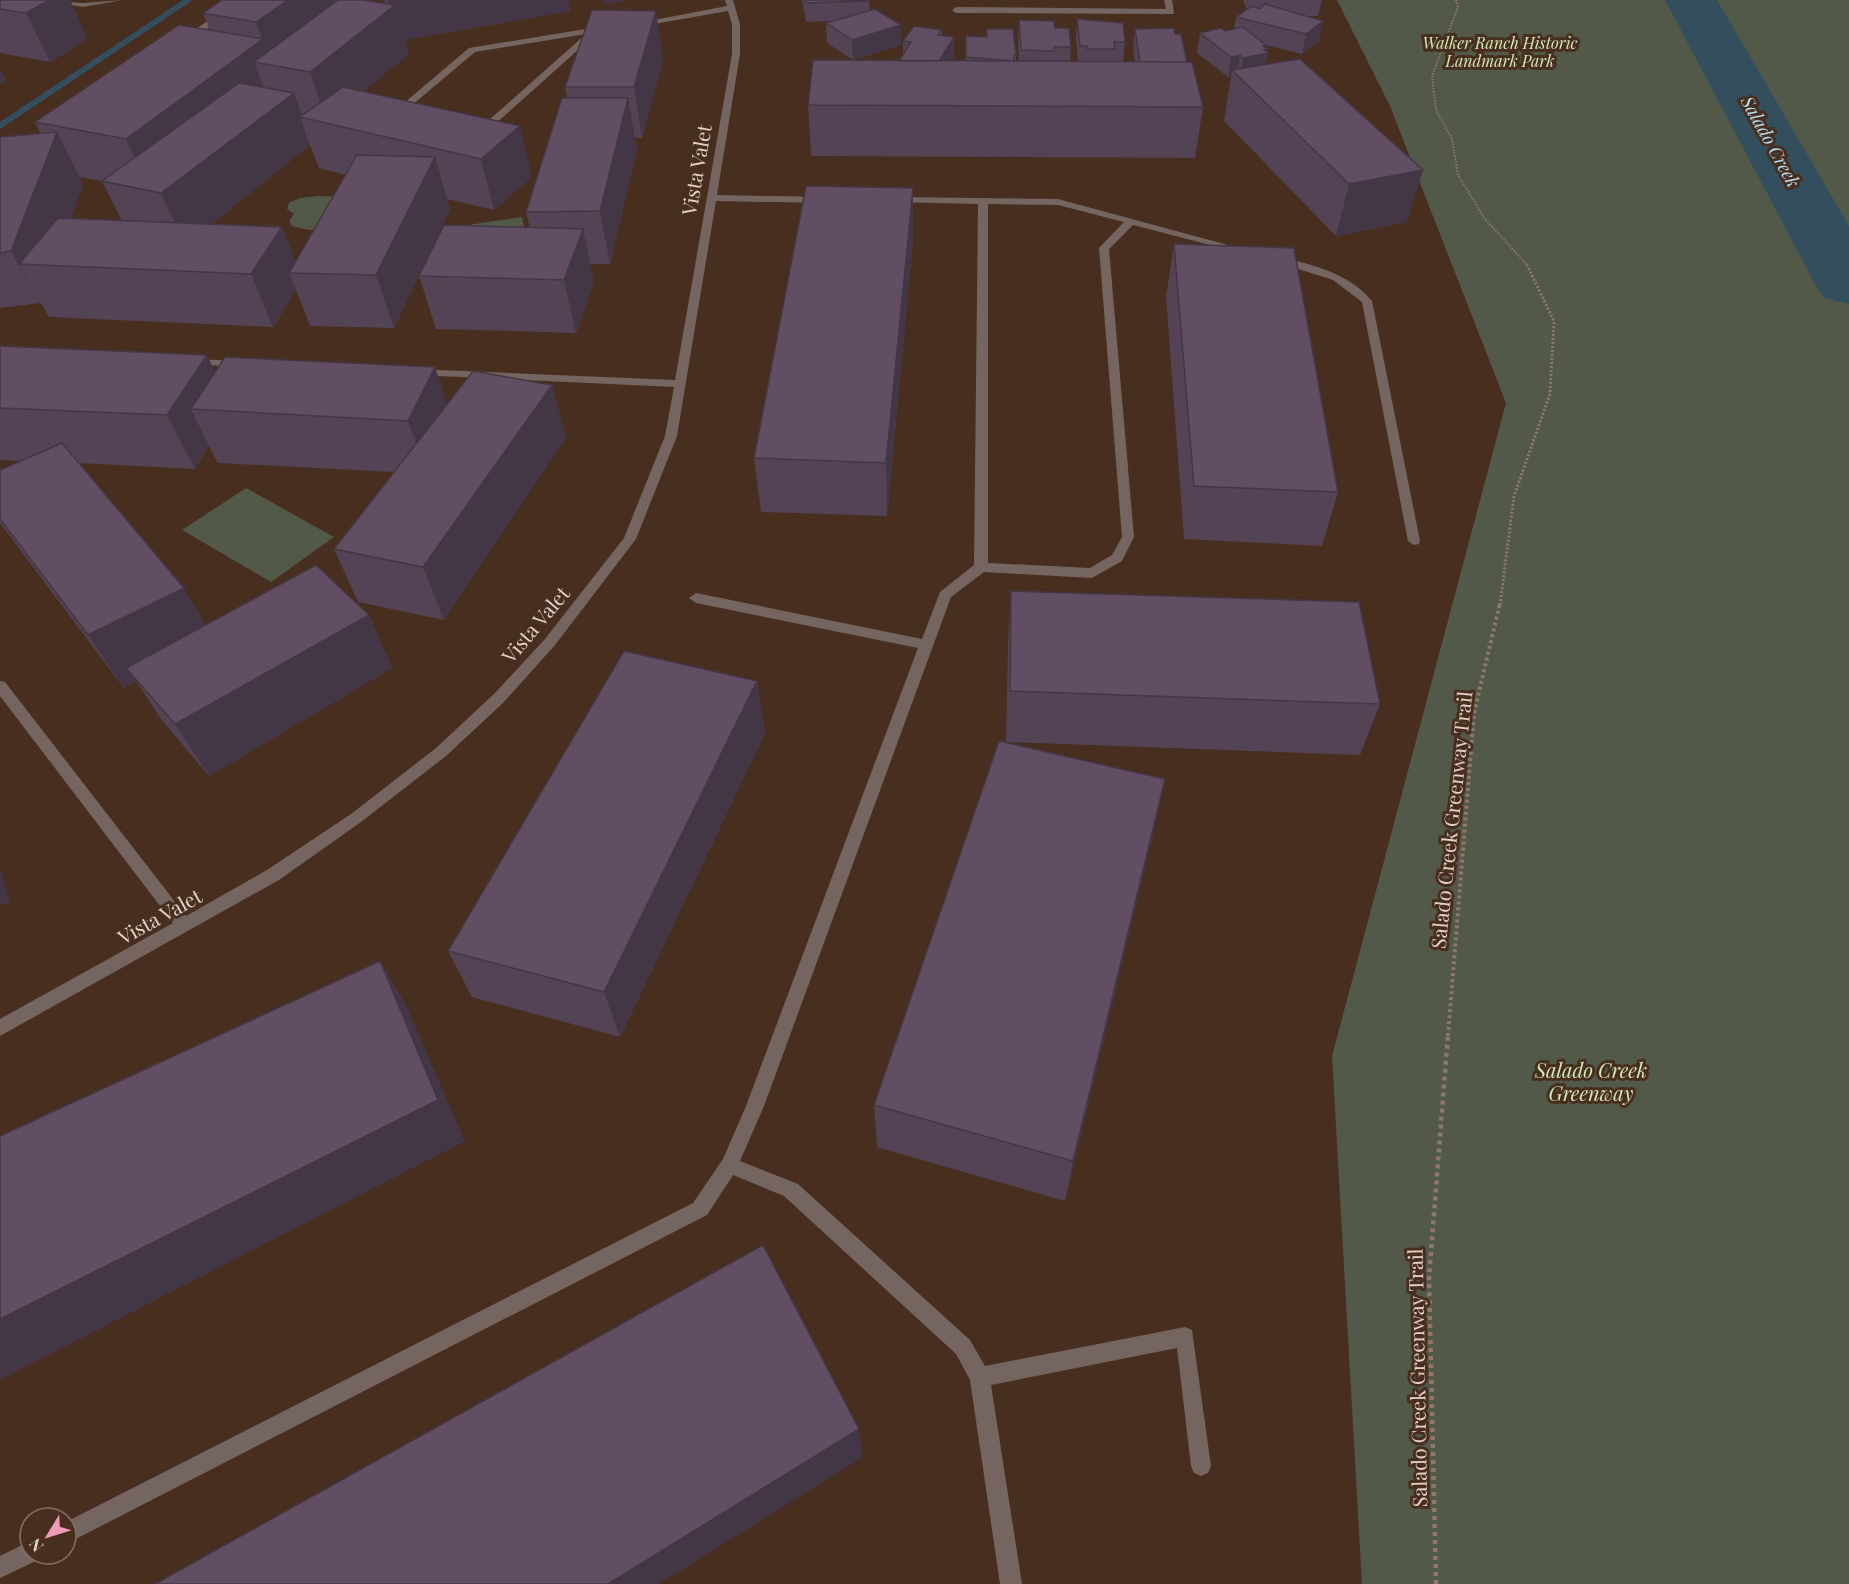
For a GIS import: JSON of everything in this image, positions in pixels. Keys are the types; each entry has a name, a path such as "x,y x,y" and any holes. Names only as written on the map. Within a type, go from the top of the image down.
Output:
{"street":[{"path":"43,0 83,5 119,0"},
{"path":"176,46 245,0"},
{"path":"956,10 1171,12 1168,0"},
{"path":"629,25 731,4"},
{"name":"Vista Valet","path":"0,1028 273,875 356,818 441,752 499,698 550,642 630,539 671,436 736,54 736,24 731,4"},
{"path":"406,117 396,114 472,50 618,27"},
{"path":"471,129 482,131 595,30"},
{"path":"712,198 830,200"},
{"path":"877,200 1058,202 1258,254"},
{"path":"981,567 982,201"},
{"path":"78,1527 700,1209 729,1165 755,1107 945,595 981,567 1092,573 1117,558 1128,537 1104,248 1131,221"},
{"path":"1269,257 1327,272 1352,284 1367,301 1414,540"},
{"path":"179,362 251,365"},
{"path":"406,372 680,384"},
{"path":"696,598 927,645"},
{"path":"0,686 184,926"},
{"path":"729,1165 791,1190 963,1347 980,1377 1011,1584"},
{"path":"980,1377 1185,1337 1201,1466"},
{"path":"0,1567 18,1558"}],"path":[{"name":"Salado Creek Greenway Trail","path":"1436,1584 1429,1278 1474,713 1503,590 1514,496 1550,394 1554,321 1529,267 1485,219 1458,175 1452,139 1436,110 1432,76 1458,7 1456,0"}],"green space":[{"name":"Salado Creek Greenway","path":"1337,0 1849,0 1849,1584 1362,1584 1332,1056 1506,403 1390,106"},
{"path":"341,197 320,229 309,230 292,226 289,221 294,214 287,209 289,203 300,198"},
{"path":"522,217 528,247 455,227"},
{"path":"246,488 334,537 271,582 182,530"}],"building":[{"path":"0,0 49,0 26,13 0,9"},
{"path":"222,0 288,0 256,22 203,13"},
{"path":"338,0 362,0 395,5 310,72 254,62"},
{"path":"805,0 869,0 869,1 805,3"},
{"path":"1265,4 1323,21 1306,34 1236,17 1252,6 1260,9"},
{"path":"875,9 901,25 852,40 826,23"},
{"path":"592,10 656,11 634,87 565,87"},
{"path":"1077,19 1123,23 1125,42 1114,42 1115,49 1087,49 1087,46 1080,46"},
{"path":"1019,20 1054,21 1055,28 1069,28 1071,47 1054,47 1054,51 1021,50"},
{"path":"179,25 263,39 126,139 35,122"},
{"path":"914,26 942,30 938,35 954,37 939,61 899,61 911,42 903,41"},
{"path":"1243,27 1266,45 1263,46 1267,49 1264,50 1268,53 1243,58 1240,55 1231,57 1200,33 1221,28 1225,31"},
{"path":"1174,28 1175,34 1181,34 1187,62 1140,62 1135,29"},
{"path":"987,29 1013,29 1016,55 1014,55 1014,61 966,57 966,36 987,37"},
{"path":"1300,59 1423,170 1349,184 1232,70"},
{"path":"813,60 1192,62 1203,107 808,105"},
{"path":"239,83 294,93 161,193 102,181"},
{"path":"343,87 520,126 481,159 300,117"},
{"path":"562,98 628,98 600,211 526,212"},
{"path":"57,132 11,251 0,253 0,137"},
{"path":"357,155 435,157 376,275 289,273"},
{"path":"806,186 913,188 886,463 754,458"},
{"path":"58,218 282,227 251,274 19,264"},
{"path":"444,225 583,229 564,280 419,276"},
{"path":"1174,244 1294,248 1338,492 1194,486"},
{"path":"0,346 207,355 167,415 0,408"},
{"path":"225,357 435,367 408,421 191,409"},
{"path":"473,371 552,385 423,567 334,549"},
{"path":"62,443 184,588 88,635 0,519 0,470"},
{"path":"316,565 369,615 175,724 126,668"},
{"path":"1011,591 1359,602 1380,704 1010,691"},
{"path":"624,651 757,681 604,992 448,951"},
{"path":"999,741 1165,779 1073,1161 874,1105"},
{"path":"380,961 438,1100 0,1319 0,1136"},
{"path":"763,1245 859,1429 608,1584 155,1584"}],"waterway":[{"path":"0,126 189,0"},
{"name":"Salado Creek","path":"1691,0 1849,284"}],"park label":[{"name":"Walker Ranch Historic Landmark Park","path":"1500,52"}]}
